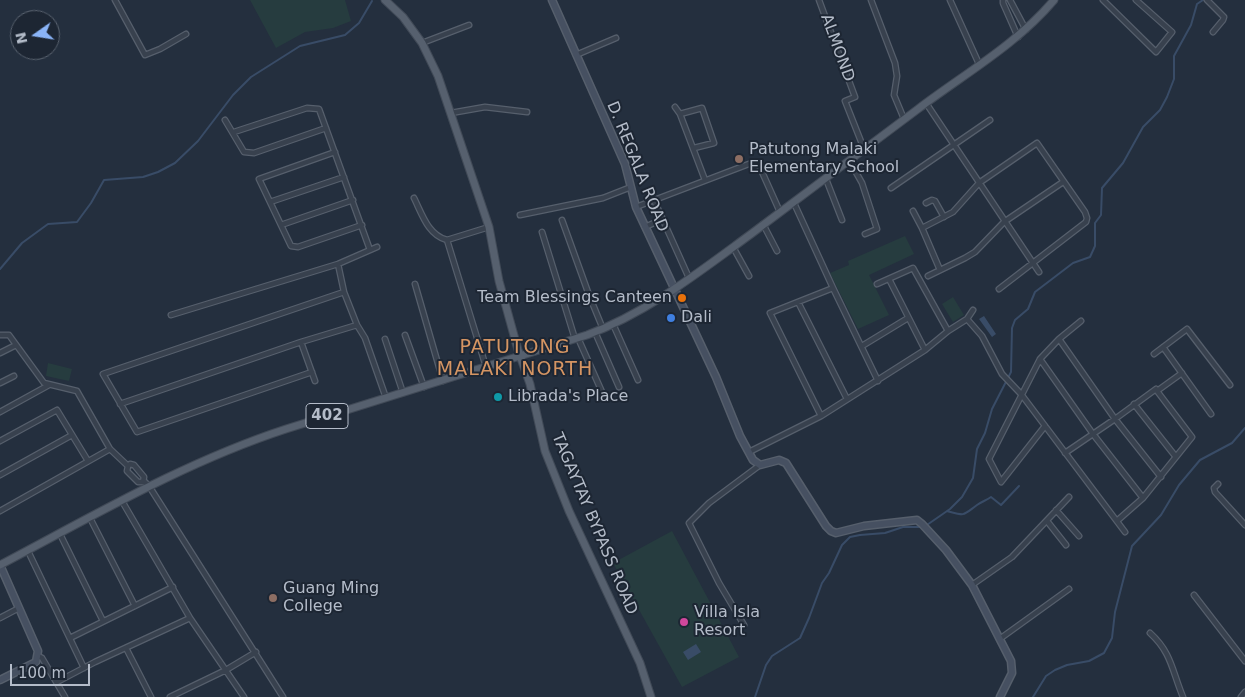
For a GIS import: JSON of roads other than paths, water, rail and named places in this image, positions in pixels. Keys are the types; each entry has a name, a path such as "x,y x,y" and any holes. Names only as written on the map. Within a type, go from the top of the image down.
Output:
{"main road":[{"name":"TAGAYTAY BYPASS ROAD","path":"385,0 403,17 422,43 434,65 489,227 499,281 530,384 548,461 642,669 651,697"},
{"name":"402","path":"0,565 122,501 138,492 147,483 252,440 521,357 613,324 674,289 794,203 926,102 1018,37 1054,0"}],"street":[{"path":"116,0 145,55 186,34"},
{"name":"D. REGALA ROAD","path":"552,0 625,164 636,207 716,377 730,417 753,460 760,464"},
{"name":"ALMOND","path":"819,0 855,97 845,101 864,149"},
{"path":"871,0 895,63 897,76 894,95 904,119"},
{"path":"950,0 979,64"},
{"path":"1004,0 1003,3 1018,37"},
{"path":"1010,0 1026,30"},
{"path":"1103,0 1156,52 1172,32 1136,0"},
{"path":"1207,0 1224,17 1213,32"},
{"path":"1010,20 1018,15"},
{"path":"422,43 469,25"},
{"path":"576,55 616,38"},
{"path":"926,102 1039,272"},
{"path":"451,113 485,107 527,112"},
{"path":"675,107 680,114 694,148 705,180"},
{"path":"234,132 307,108 319,109 370,250"},
{"path":"680,114 702,108 714,143 694,148"},
{"path":"225,120 234,132 244,152 254,152 326,128"},
{"path":"891,188 926,166 954,144 990,120"},
{"path":"922,228 953,212 979,183 1037,143 1085,212 1086,222 999,289"},
{"path":"335,152 259,179 291,246 298,247 362,225"},
{"path":"849,160 862,184 877,229 865,234"},
{"path":"636,207 754,162 758,163 780,212"},
{"path":"270,202 344,177"},
{"path":"826,179 842,220"},
{"path":"928,276 974,252 1004,222 1063,182"},
{"path":"520,215 603,198 631,187"},
{"path":"414,198 428,226 439,238 446,240 489,227"},
{"path":"281,224 353,200"},
{"path":"654,200 689,278"},
{"path":"926,203 932,200 935,201 944,217"},
{"path":"794,203 878,381"},
{"path":"913,211 940,270"},
{"path":"645,227 663,219"},
{"path":"562,220 603,329"},
{"path":"763,224 777,251"},
{"path":"542,232 577,338 602,392"},
{"path":"446,240 486,368"},
{"path":"171,315 338,264 377,247"},
{"path":"733,247 749,276"},
{"path":"338,264 344,292 357,325 365,338 386,398"},
{"path":"877,284 913,268 948,331"},
{"path":"889,279 925,350"},
{"path":"415,284 443,381"},
{"path":"821,416 770,313 833,288"},
{"path":"312,372 137,432 103,374 344,292"},
{"path":"798,302 847,400"},
{"path":"749,452 821,416 878,381 967,319 973,310"},
{"path":"862,346 908,318"},
{"path":"967,319 982,336 1002,374 1021,394 1064,453 1118,520 1125,532"},
{"path":"1045,426 1002,482 989,459 1040,359 1059,339 1081,321"},
{"path":"613,324 638,380"},
{"path":"120,404 301,342 357,325"},
{"path":"1154,354 1186,329 1230,385"},
{"path":"595,332 619,387"},
{"path":"0,335 9,335 44,383 77,391 110,449 128,466"},
{"path":"405,335 424,387"},
{"path":"384,339 403,393"},
{"path":"1059,339 1115,419 1161,477"},
{"path":"301,342 315,381"},
{"path":"0,353 16,345"},
{"path":"1163,347 1211,414"},
{"path":"1040,359 1143,498"},
{"path":"1064,453 1182,373"},
{"path":"0,384 14,376"},
{"path":"0,412 50,384"},
{"path":"1118,520 1143,498 1192,437 1157,391"},
{"path":"1134,404 1176,457"},
{"path":"0,441 57,410 88,462"},
{"path":"0,475 72,435"},
{"path":"0,511 110,449"},
{"path":"744,625 719,583 689,523 709,503 760,464 779,460 786,464 826,526 836,533 864,526 908,520 917,520 922,524 946,550 972,585 1001,638 1012,667 1010,679 1000,697"},
{"path":"128,466 130,464 134,465 144,476 283,697"},
{"path":"128,466 127,471 138,482 147,483"},
{"path":"1218,484 1214,488 1215,492 1245,525"},
{"path":"972,585 1012,557 1069,497"},
{"path":"122,501 190,618 244,697"},
{"path":"1056,510 1079,536"},
{"path":"90,518 135,606"},
{"path":"1047,522 1066,545"},
{"path":"60,534 103,621"},
{"path":"28,551 84,668"},
{"path":"0,565 38,651 36,662 0,680"},
{"path":"70,638 173,587"},
{"path":"1001,638 1069,589"},
{"path":"1194,595 1245,661"},
{"path":"0,618 19,608"},
{"path":"57,682 190,618"},
{"path":"1150,633 1166,651 1182,697"},
{"path":"126,648 151,697"},
{"path":"170,697 226,670 256,652"},
{"path":"38,656 42,658 64,697"},
{"path":"1241,697 1245,692"}],"water":[{"path":"984,316 996,334 992,337 979,319"},
{"path":"696,644 701,652 688,660 683,652"}],"waterway":[{"path":"755,697 766,665 772,656 800,638 822,583 829,573 842,545 850,537 885,533 903,527 924,527 950,509 962,497 973,478 977,449 985,433 992,409 1011,372 1012,328 1015,320 1028,309 1035,292 1073,263 1090,257 1095,246 1095,223 1101,215 1102,188 1123,163 1143,127 1160,110 1167,97 1174,79 1174,56 1191,25 1197,4 1203,0"},
{"path":"0,269 22,243 48,224 77,222 91,203 104,180 143,177 175,163 198,141 233,95 251,77 300,46 345,35 359,23 372,1"},
{"path":"1033,697 1046,676 1055,670 1067,665 1089,661 1104,653 1112,638 1115,612 1132,546 1161,515 1179,485 1200,460 1232,443 1245,428"},
{"path":"947,511 964,514 991,497 1001,505 1019,486"}],"place":[{"name":"Patutong Malaki Elementary School","path":"739,159"},
{"name":"Team Blessings Canteen","path":"682,298"},
{"name":"Dali","path":"671,318"},
{"name":"Librada's Place","path":"498,397"},
{"name":"Guang Ming College","path":"273,598"},
{"name":"Villa Isla Resort","path":"684,622"}],"district":[{"name":"PATUTONG MALAKI NORTH","path":"515,359"}]}
